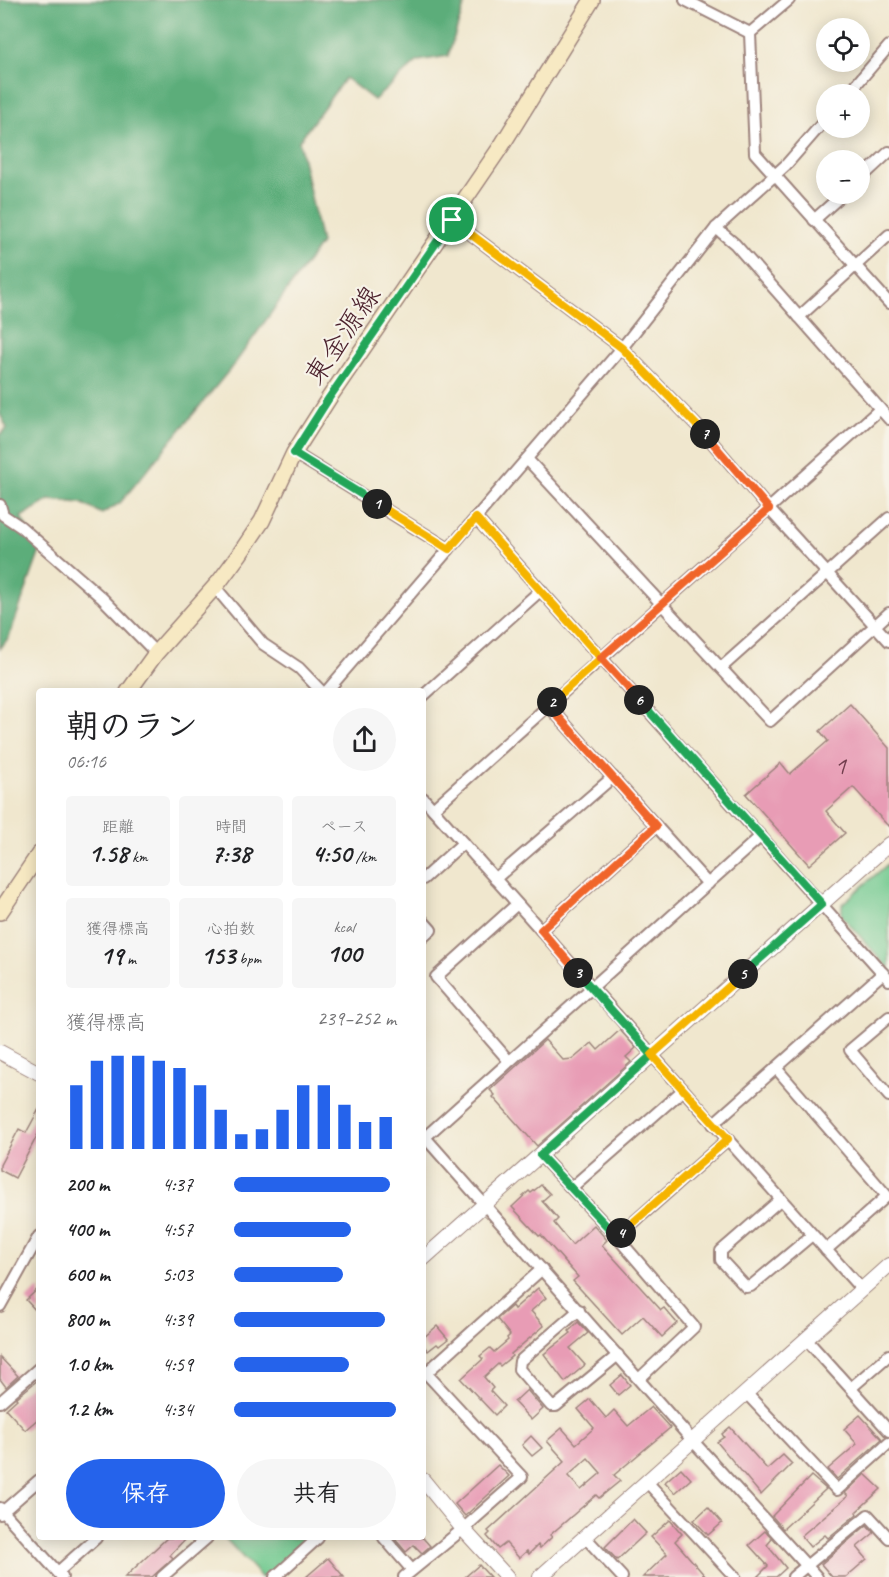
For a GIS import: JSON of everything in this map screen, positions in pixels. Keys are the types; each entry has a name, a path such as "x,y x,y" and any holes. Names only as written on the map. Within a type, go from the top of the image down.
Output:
{"main road":[{"name":"東金源線","path":"131,688 156,653 215,586 262,520 294,453 329,398 502,146 592,0"},
{"path":"0,912 36,858"}],"street":[{"path":"685,0 750,33"},
{"path":"750,33 789,0"},
{"path":"750,33 754,153 889,303"},
{"path":"857,84 889,46"},
{"path":"327,688 622,348 716,228 774,176 816,130"},
{"path":"870,170 889,152"},
{"path":"814,220 832,204"},
{"path":"452,220 622,348 705,434 769,509 889,641"},
{"path":"716,228 735,244 889,419"},
{"path":"799,317 889,235"},
{"path":"433,809 880,409"},
{"path":"294,453 449,549"},
{"path":"527,459 770,722 889,613"},
{"path":"0,505 3,515 21,527 102,598 156,653"},
{"path":"476,518 886,976 713,1124"},
{"path":"721,669 889,518"},
{"path":"215,586 263,644 299,668 320,688"},
{"path":"426,693 541,590"},
{"path":"548,705 708,884"},
{"path":"495,879 613,777"},
{"path":"426,801 862,1290"},
{"path":"541,930 656,826"},
{"path":"426,1135 761,836"},
{"path":"426,876 463,843"},
{"path":"426,1256 889,844"},
{"path":"509,1061 436,977 517,904"},
{"path":"889,1017 850,1050 889,1096"},
{"path":"0,1052 36,1071"},
{"path":"776,1068 887,1196 826,1250"},
{"path":"571,1188 683,1090"},
{"path":"426,1139 692,1440 818,1577"},
{"path":"617,1237 728,1139"},
{"path":"540,1155 617,1237 694,1328 639,1379"},
{"path":"781,1199 721,1251 721,1260 746,1287 751,1287 812,1235"},
{"path":"0,1306 36,1241"},
{"path":"540,1577 648,1483 692,1440 747,1394 889,1265"},
{"path":"385,1540 408,1573 522,1477 426,1373 542,1269"},
{"path":"579,1310 520,1361 519,1369 551,1406 556,1406 618,1355"},
{"path":"806,1340 889,1431"},
{"path":"851,1388 889,1355"},
{"path":"0,1402 36,1371"},
{"path":"747,1394 837,1490 889,1443"},
{"path":"36,1482 1,1511 60,1574 94,1540"},
{"path":"648,1483 735,1577"},
{"path":"426,1484 507,1577"},
{"path":"793,1577 868,1515 889,1538"},
{"path":"586,1538 622,1577"},
{"path":"162,1577 205,1540"},
{"path":"275,1577 316,1540"}],"green space":[{"path":"0,0 466,0 448,56 418,61 374,100 345,78 299,141 321,243 236,362 120,503 102,514 81,503 49,500 21,517 40,551 9,637 0,649 0,435 7,428 0,414"},
{"path":"889,863 889,969 842,916 842,904"},
{"path":"227,1540 309,1540 267,1577 261,1577"}],"building":[{"path":"850,704 889,748 889,827 853,787 826,811 845,833 809,865 746,794 781,763 790,774 828,741 820,731"},
{"path":"620,1030 636,1048 626,1057 631,1062 537,1146 493,1097 495,1095 490,1090 545,1040 563,1060 573,1059 592,1043 598,1050"},
{"path":"36,1115 36,1138 15,1178 0,1170 0,1165 19,1129 26,1133"},
{"path":"541,1185 550,1194 542,1201 558,1219 554,1223 572,1245 594,1225 607,1240 602,1245 661,1310 664,1308 677,1323 662,1337 643,1316 622,1335 573,1281 578,1277 541,1235 539,1236 512,1207 529,1191 531,1193"},
{"path":"538,1288 546,1298 531,1311 544,1326 511,1354 512,1356 500,1366 498,1364 484,1377 493,1388 490,1391 504,1406 495,1415 461,1379 483,1359 480,1356 490,1348 494,1352 508,1340 510,1335 497,1319 512,1306 514,1309"},
{"path":"36,1291 36,1311 26,1300"},
{"path":"578,1322 588,1333 570,1348 585,1365 565,1382 544,1354 571,1333 569,1331"},
{"path":"437,1326 448,1339 428,1351 426,1335"},
{"path":"0,1357 18,1376 6,1387 0,1379"},
{"path":"622,1375 630,1385 618,1395 610,1385"},
{"path":"36,1381 36,1421 25,1430 6,1409"},
{"path":"527,1390 543,1409 531,1420 514,1402"},
{"path":"590,1399 606,1418 614,1410 628,1426 651,1407 670,1428 614,1475 620,1481 599,1498 596,1495 550,1535 552,1537 540,1548 538,1545 529,1554 527,1551 519,1558 506,1543 498,1549 487,1536 490,1533 488,1531 565,1461 547,1441 562,1428 576,1444 594,1428 578,1409","holes":["588,1458 601,1473 581,1490 568,1476"]},
{"path":"860,1415 882,1439 837,1479 828,1469 857,1444 844,1429"},
{"path":"730,1427 767,1469 783,1455 792,1464 761,1495 717,1442 724,1437 722,1434"},
{"path":"531,1436 542,1448 532,1456 522,1445"},
{"path":"498,1465 509,1476 465,1516 455,1504"},
{"path":"681,1468 691,1479 675,1493 665,1482"},
{"path":"865,1474 881,1489 856,1512 857,1514 828,1538 825,1535 810,1547 801,1536 848,1496 845,1493"},
{"path":"811,1476 826,1489 783,1529 772,1516"},
{"path":"708,1507 722,1523 708,1535 694,1520"},
{"path":"633,1519 646,1533 617,1560 605,1547"},
{"path":"670,1520 682,1534 675,1541 706,1577 643,1577 667,1554 651,1537"},
{"path":"867,1525 874,1533 857,1547 867,1559 846,1577 832,1577 821,1564"},
{"path":"765,1531 772,1539 767,1545 786,1568 776,1577 757,1577 768,1566 749,1545"},
{"path":"165,1540 184,1540 170,1555 173,1558 152,1577 125,1577"},
{"path":"396,1540 425,1540 430,1546 422,1553 414,1545 406,1552"},
{"path":"328,1558 344,1577 306,1577"},
{"path":"479,1565 490,1577 465,1577"}],"route":[{"path":"452,220 329,398 294,453 449,549 476,518 601,658 548,705 656,826 541,930 652,1055 540,1155 617,1237 728,1139 652,1055 822,904 601,658 769,509 705,434 622,348 452,220"}]}
